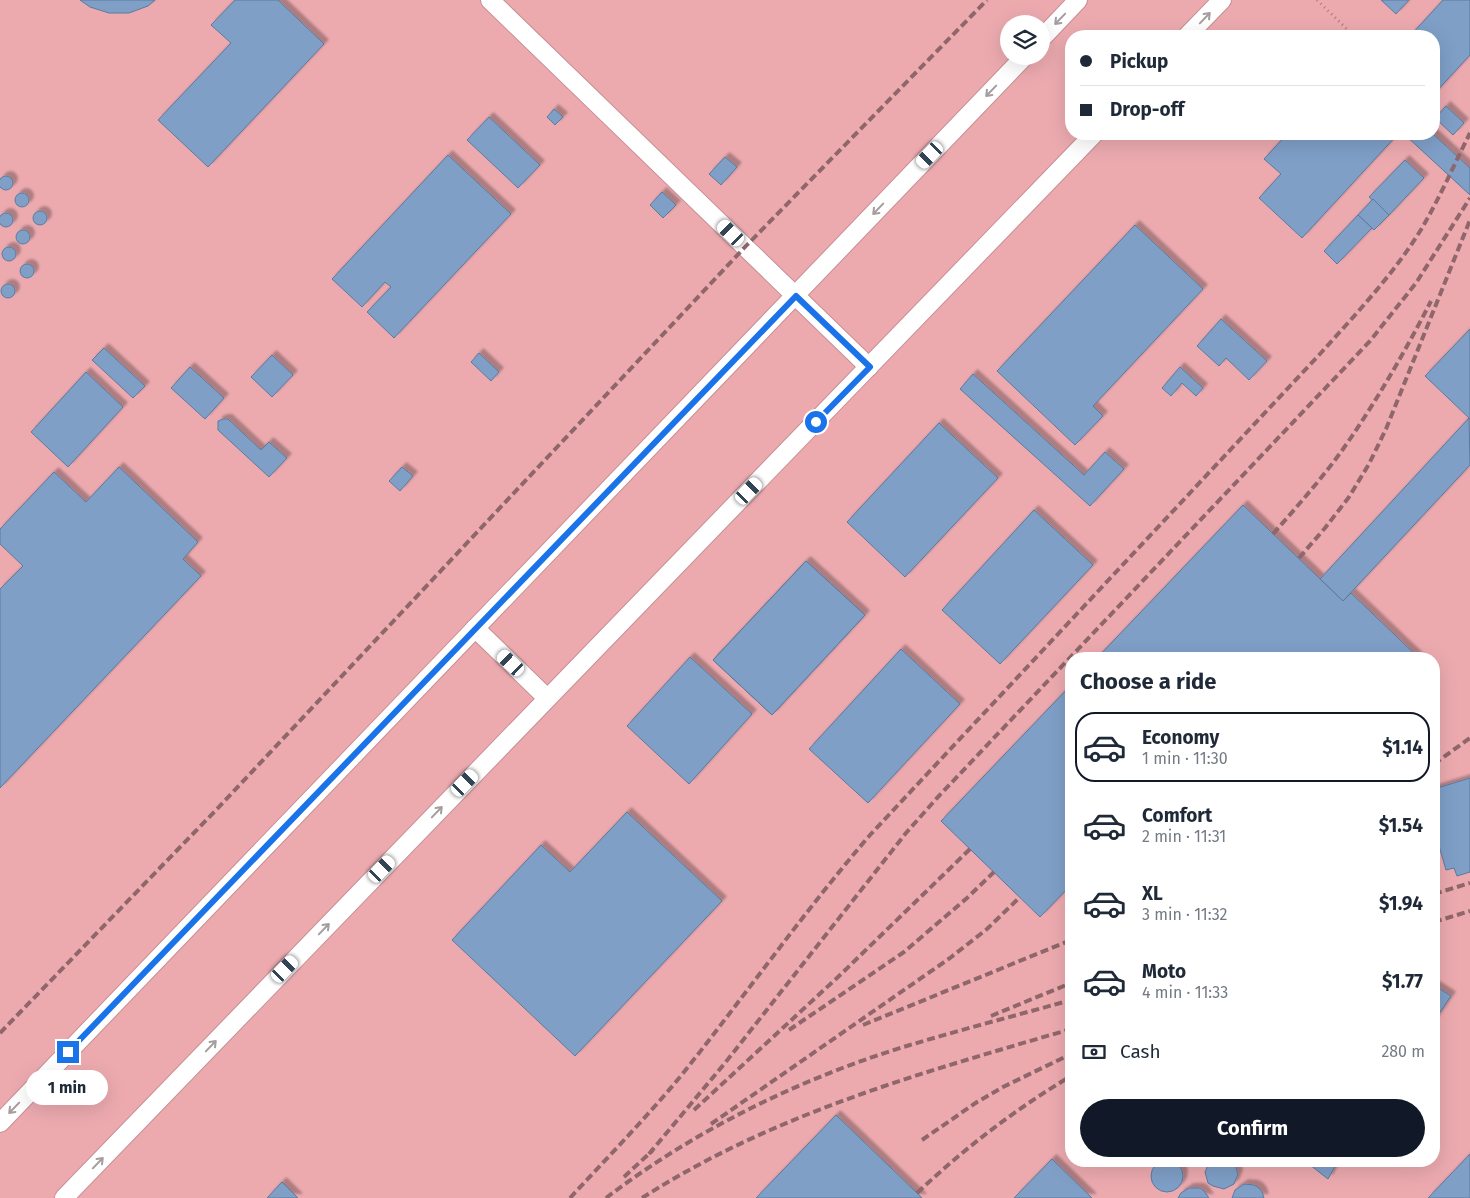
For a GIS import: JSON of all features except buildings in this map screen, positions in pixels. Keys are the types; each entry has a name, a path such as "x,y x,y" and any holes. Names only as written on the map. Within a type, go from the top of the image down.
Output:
{"lane":[{"path":"490,0 870,367"},
{"path":"1050,30 1078,0"},
{"path":"1193,30 1222,0"},
{"path":"0,1123 1016,65"},
{"path":"64,1198 1088,140"},
{"path":"475,628 548,698"}],"path":[{"path":"1317,0 1348,30"}],"shaded area":[{"path":"0,0 1470,0 1470,1198 0,1198"}],"railway":[{"path":"0,1033 217,809 745,247 987,0"},
{"path":"570,1198 680,1077 821,894 870,835 1374,294 1422,228 1470,133"},
{"path":"1075,652 1370,341 1416,283 1470,198"},
{"path":"1299,558 1349,497 1369,464 1386,429 1470,220"},
{"path":"1273,534 1323,476 1350,439 1393,371 1431,301"},
{"path":"649,1154 725,1063 906,833 1065,663"},
{"path":"1440,760 1470,738"},
{"path":"694,1110 838,977 970,849"},
{"path":"789,1030 904,952 994,872"},
{"path":"1440,892 1470,883"},
{"path":"711,1124 950,958 987,929 1020,897"},
{"path":"1440,920 1470,911"},
{"path":"863,1025 1065,942"},
{"path":"991,1016 1065,985"},
{"path":"606,1198 640,1173 713,1128 790,1090 830,1073 910,1045 1065,1002"},
{"path":"642,1198 692,1168 744,1142 850,1098 904,1079 1065,1031"},
{"path":"922,1140 977,1102 1065,1057"},
{"path":"917,1193 991,1130 1065,1080"},
{"path":"624,1177 653,1150"}],"route":[{"path":"68,1052 796,296 870,367 816,422"}]}
